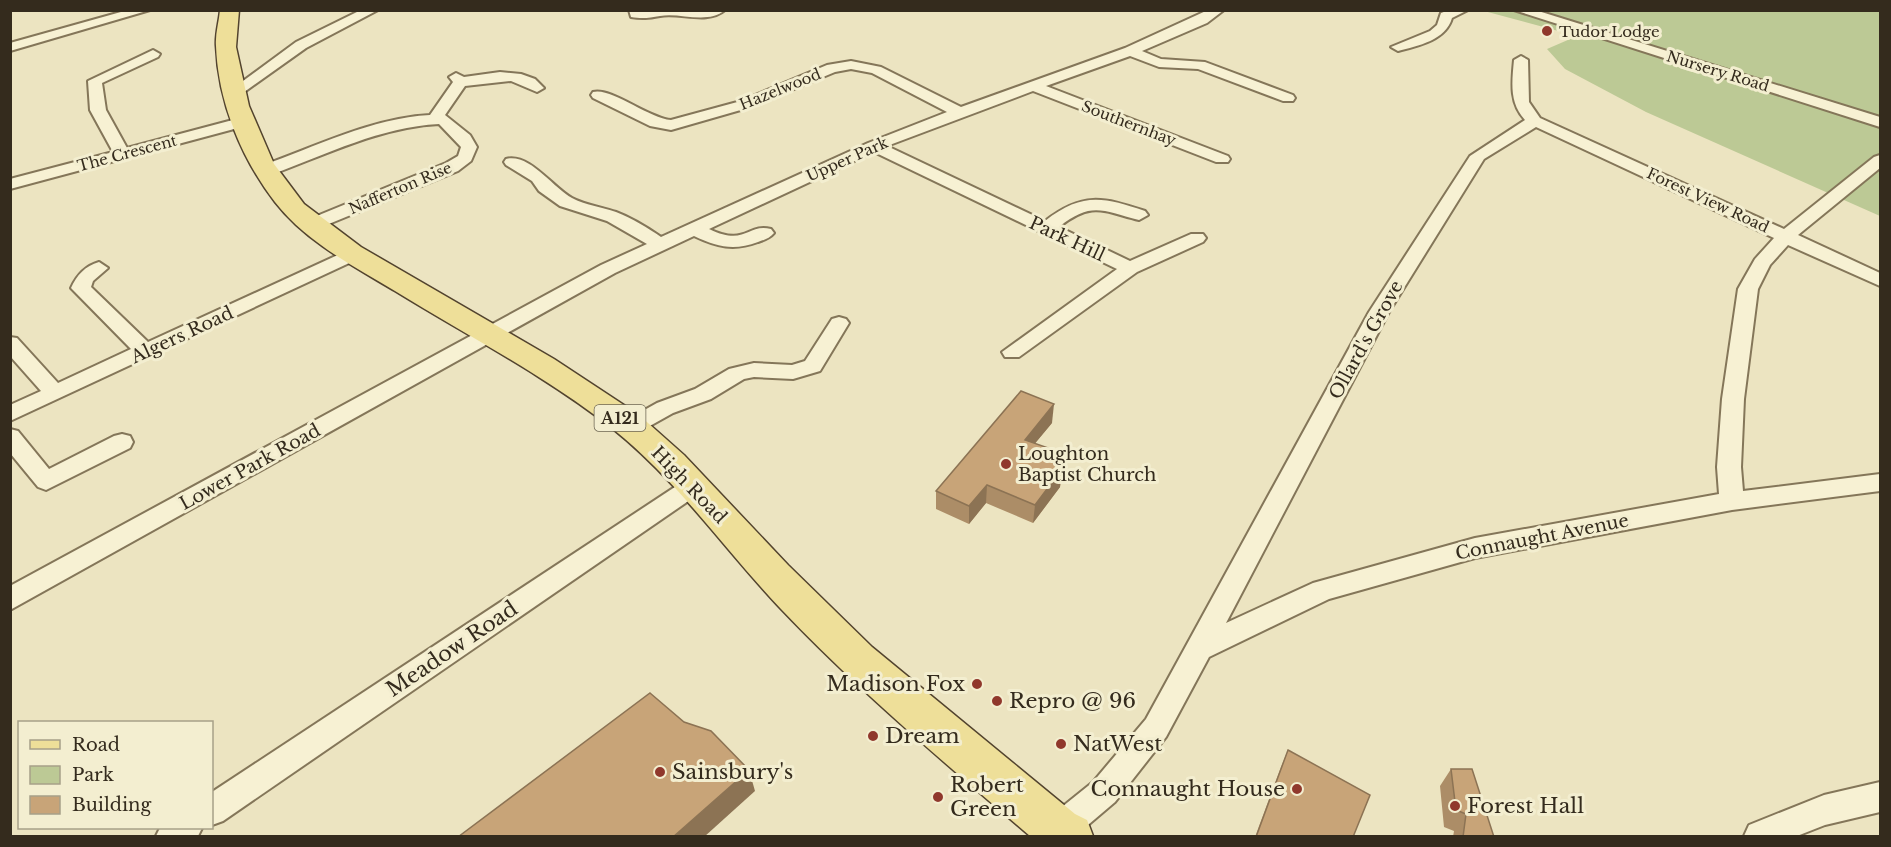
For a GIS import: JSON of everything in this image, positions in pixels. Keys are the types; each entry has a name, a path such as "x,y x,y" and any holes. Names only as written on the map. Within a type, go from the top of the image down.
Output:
{"main road":[{"name":"High Road","path":"230,10 226,45 239,107 267,170 285,198 313,224 353,254 584,390 631,427 692,487 794,598 869,672 1064,833"}],"street":[{"path":"11,46 144,10"},
{"path":"239,107 301,45 372,10"},
{"path":"635,10 636,14 645,16 661,11 695,14 719,10"},
{"name":"Upper Park","path":"489,336 608,269 874,146 960,112 1036,87 1130,51 1202,21 1218,10"},
{"path":"1398,47 1435,34 1443,27 1446,16 1462,10"},
{"name":"Nursery Road","path":"1520,10 1881,122"},
{"path":"1130,51 1159,63 1200,65 1288,98"},
{"path":"122,154 98,110 96,81 153,54"},
{"path":"1521,60 1519,92 1524,114 1535,121"},
{"name":"Hazelwood","path":"598,95 655,123 671,125 746,104 832,68 851,65 876,70 960,112"},
{"path":"267,170 391,126 435,119 458,80 502,77 530,81 537,88"},
{"name":"Southernhay","path":"1036,87 1216,153"},
{"name":"The Crescent","path":"10,184 122,154 239,107"},
{"name":"Nafferton Rise","path":"313,224 452,167 465,158 469,147 464,138 444,119 435,119"},
{"name":"Forest View Road","path":"1535,121 1881,280"},
{"name":"Ollard's Grove","path":"1200,648 1385,302 1478,156 1535,121"},
{"name":"Park Hill","path":"874,146 1130,268 1012,352"},
{"path":"1732,501 1728,467 1733,399 1748,289 1762,263 1786,236 1881,160"},
{"path":"512,162 538,177 545,186 566,202 613,217 645,234 661,246"},
{"path":"1046,229 1079,205 1093,202 1139,215"},
{"path":"694,229 727,245 741,244 765,234"},
{"path":"1130,268 1197,238"},
{"name":"Algers Road","path":"10,414 353,254"},
{"path":"99,268 85,278 81,288 146,352"},
{"path":"631,427 665,408 703,394 737,374 754,370 793,372 813,366 839,323"},
{"name":"Lower Park Road","path":"10,599 489,336"},
{"path":"10,342 55,393"},
{"path":"10,437 46,481 122,442"},
{"name":"Connaught Avenue","path":"1200,648 1322,590 1476,548 1732,501 1881,483"},
{"name":"Meadow Road","path":"213,809 692,487"},
{"path":"1064,833 1104,792 1156,728 1200,648"},
{"path":"1760,837 1824,810 1881,797"}],"green space":[{"path":"1484,11 1880,11 1880,216 1646,112 1565,69 1547,49 1577,36"}],"building":[{"name":"Loughton Baptist Church","path":"1021,391 1054,404 1025,440 1057,451 1062,469 1035,505 987,485 969,506 936,491"},
{"name":"Sainsbury's","path":"650,693 684,722 711,731 749,770 673,837 458,837"},
{"name":"Connaught House","path":"1288,750 1370,795 1353,837 1256,837"},
{"path":"1451,769 1472,769 1494,837 1463,837 1466,814 1456,810"}],"place":[{"name":"Tudor Lodge","path":"1547,31"},
{"name":"Loughton Baptist Church","path":"1006,464"},
{"name":"Madison Fox","path":"977,684"},
{"name":"Repro @ 96","path":"997,701"},
{"name":"Dream","path":"873,736"},
{"name":"NatWest","path":"1061,744"},
{"name":"Sainsbury's","path":"660,772"},
{"name":"Connaught House","path":"1297,789"},
{"name":"Robert Green","path":"938,797"},
{"name":"Forest Hall","path":"1455,806"}]}
